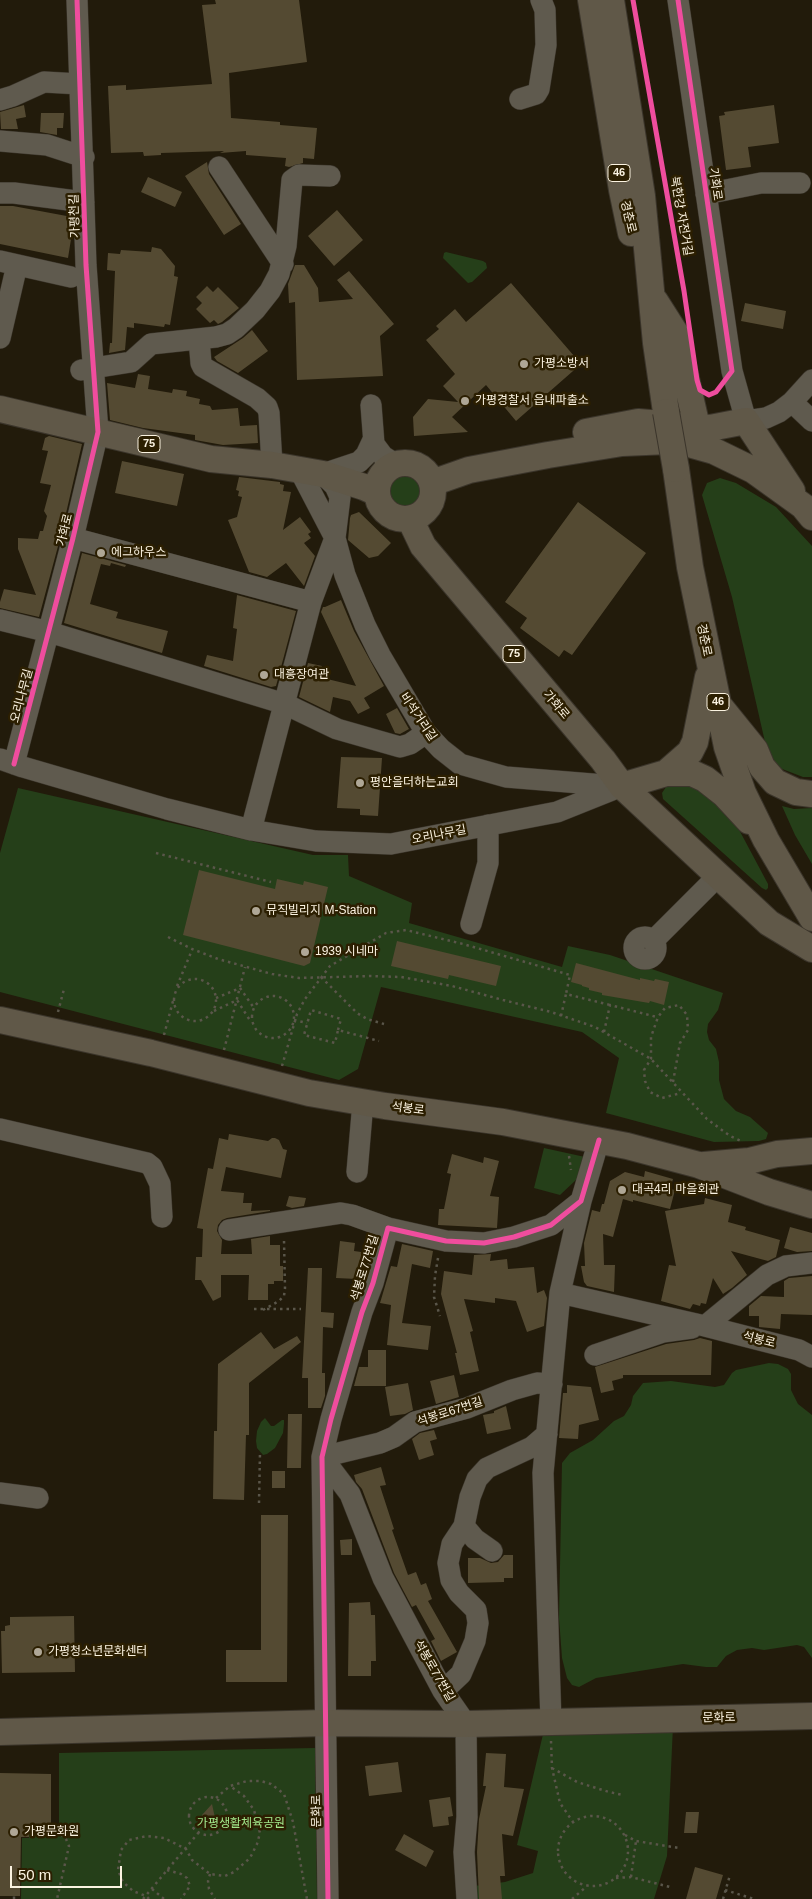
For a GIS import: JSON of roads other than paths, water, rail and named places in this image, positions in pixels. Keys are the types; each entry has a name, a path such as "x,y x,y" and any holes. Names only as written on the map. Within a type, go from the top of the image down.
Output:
{"main road":[{"name":"경춘로","path":"591,0 622,190 656,343"},
{"name":"경춘로","path":"612,0 642,196 656,343 666,412 690,567 727,748 743,793 766,840 812,918"},
{"path":"652,295 676,334 697,427"},
{"name":"75","path":"0,409 211,458 272,465 311,472"},
{"path":"548,455 570,435 638,422 710,428 746,421 807,512"},
{"path":"432,483 469,470 622,443 648,441 689,444 726,456 753,470 807,512"},
{"path":"311,472 364,486 385,482 404,463 418,466 424,470 432,483 433,490 429,506 424,512 410,519 395,517 388,513 385,482"},
{"name":"가화로","path":"410,519 423,546 603,760 622,786 769,923 812,949"},
{"path":"666,773 690,752 695,742 710,667"},
{"path":"718,704 755,750 762,767 775,782 796,792 812,794"},
{"path":"622,786 666,773 687,772 697,774 724,794 766,840"},
{"name":"석봉로","path":"0,1020 159,1056 309,1093 503,1122 599,1140 699,1165 769,1192 812,1205"},
{"path":"699,1165 749,1160 777,1154 812,1152"},
{"path":"769,1192 774,1177 798,1157 812,1152"},
{"name":"문화로","path":"0,1732 325,1723 466,1724 812,1716"}],"street":[{"name":"가평천길","path":"77,0 84,157 87,369 98,432"},
{"path":"520,99 536,94 539,89 546,45 545,10 541,0"},
{"name":"가화로","path":"678,0 732,371 746,421"},
{"path":"0,100 44,82 80,84"},
{"path":"0,141 46,145 84,157"},
{"path":"219,167 283,264"},
{"path":"87,369 130,362 151,344 227,334 236,328 255,310 270,291 283,264 292,180 299,175 330,176"},
{"name":"가화로","path":"706,194 761,184 800,183"},
{"name":"가평천길","path":"0,193 84,202"},
{"path":"0,338 8,263 71,278"},
{"path":"199,339 200,363 203,368 257,398 267,407 270,413 272,465"},
{"path":"746,421 766,418 792,402 812,380"},
{"path":"792,402 812,421"},
{"path":"340,504 346,498 362,496 385,482 379,453 373,440 371,405"},
{"name":"가화로","path":"49,632 98,432"},
{"path":"311,472 359,462 366,455 373,440"},
{"path":"251,830 311,602 335,538 340,504 338,491 311,472"},
{"name":"비석거리길","path":"311,472 335,538 345,575 365,625 389,671 426,733 457,762 510,778 622,786"},
{"name":"가화로","path":"73,538 311,602"},
{"path":"0,620 174,661 285,704 337,729 400,747 410,744 426,733"},
{"name":"오리나무길","path":"49,632 7,761 167,809 251,830 316,841 391,844 557,812 622,786"},
{"path":"471,924 488,863 488,825"},
{"path":"653,941 719,875"},
{"path":"356,1172 363,1102"},
{"path":"0,1129 147,1163 152,1167 160,1184 162,1217"},
{"path":"551,1722 544,1473 547,1434 560,1293 581,1201 599,1140"},
{"name":"석봉로77번길","path":"466,1724 443,1690 383,1578 350,1494 322,1457 333,1411 388,1228 441,1240 484,1244 551,1225 581,1201"},
{"path":"229,1230 341,1213 352,1214 388,1228"},
{"path":"595,1355 663,1332 705,1326 767,1275 786,1266 812,1263"},
{"path":"560,1293 705,1326"},
{"name":"석봉로","path":"705,1326 800,1350 812,1357"},
{"name":"석봉로67번길","path":"322,1457 380,1442 394,1437 416,1422 467,1408 537,1382 552,1384"},
{"path":"443,1690 461,1674 475,1641 478,1623 476,1610 459,1593 451,1580 448,1563 452,1544 464,1526 470,1497 477,1479 487,1468 532,1447 547,1434"},
{"path":"322,1457 325,1723"},
{"path":"0,1492 38,1498"},
{"path":"464,1526 475,1539 492,1551"},
{"name":"문화로","path":"325,1723 328,1899"},
{"path":"466,1724 467,1798 464,1852 467,1899"}],"place":[{"name":"가평소방서","path":"524,364"},
{"name":"가평경찰서 읍내파출소","path":"465,401"},
{"name":"에그하우스","path":"101,553"},
{"name":"대흥장여관","path":"264,675"},
{"name":"평안을더하는교회","path":"360,783"},
{"name":"뮤직빌리지 M-Station","path":"256,911"},
{"name":"1939 시네마","path":"305,952"},
{"name":"대곡4리 마을회관","path":"622,1190"},
{"name":"가평청소년문화센터","path":"38,1652"},
{"name":"가평문화원","path":"14,1832"}],"park label":[{"name":"가평생활체육공원","path":"241,1824"}]}
